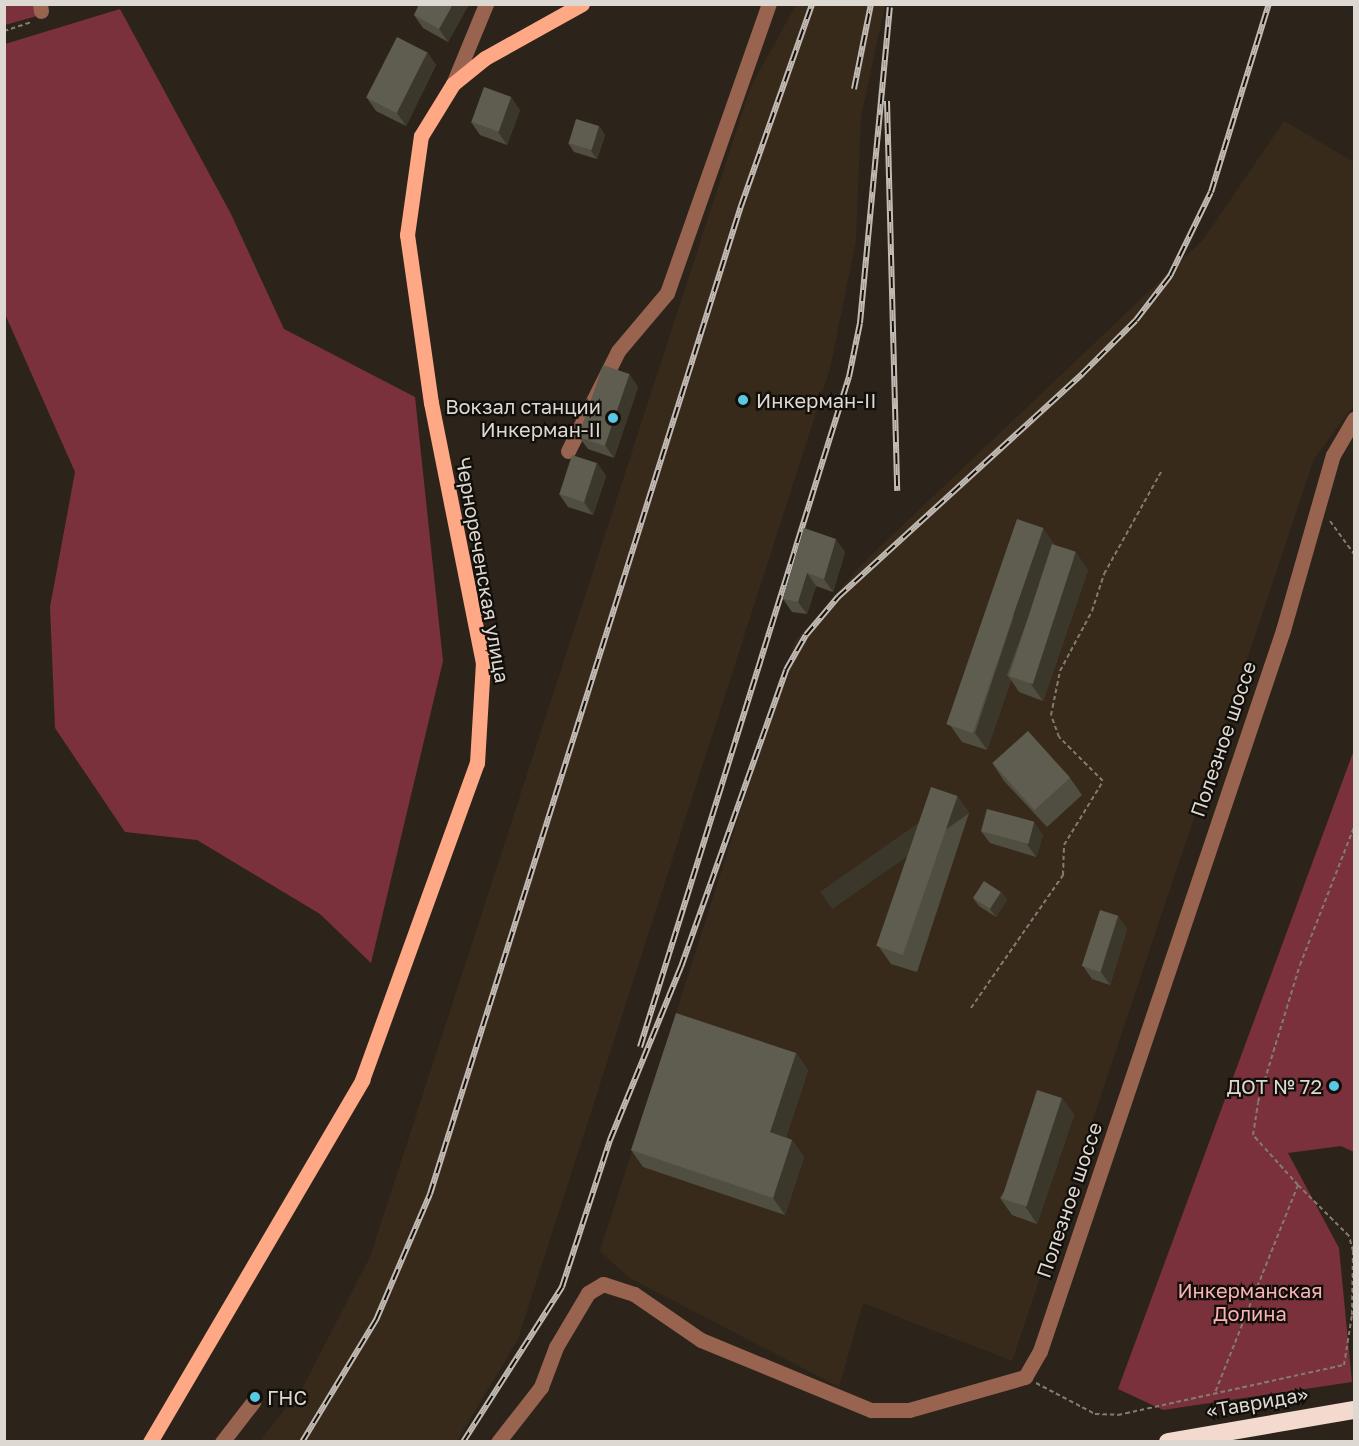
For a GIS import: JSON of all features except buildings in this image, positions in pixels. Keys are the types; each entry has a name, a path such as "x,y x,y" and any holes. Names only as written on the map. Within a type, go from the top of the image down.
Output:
{"highway":[{"name":"«Таврида»","path":"1168,1442 1354,1410"}],"main road":[{"name":"Чернореченская улица","path":"173,1401 362,1080 467,794 483,714 483,663 431,403 408,235 421,136 453,84 485,58 582,4"},
{"path":"150,1442 173,1401"},
{"path":"155,1442 173,1401"}],"street":[{"path":"453,84 486,4"},
{"path":"568,451 618,351 667,293 770,4"},
{"name":"Полезное шоссе","path":"1025,1377 1040,1351 1283,630 1317,504 1333,455 1354,419"},
{"path":"498,1442 541,1387 556,1347 588,1293 603,1284 634,1294 701,1340 871,1410 909,1410 1025,1377"},
{"path":"222,1442 254,1402"}],"path":[{"path":"4,31 33,22 41,8"},
{"path":"971,1008 1063,875 1064,845 1103,781 1059,737 1051,715 1060,671 1092,611 1104,573 1161,472"},
{"path":"1317,504 1354,554"},
{"path":"1025,1377 1095,1414 1118,1415 1344,1365 1352,1315 1353,1251 1349,1236 1298,1185 1253,1135 1258,1102 1300,965 1354,826"},
{"path":"1215,1392 1298,1185"}],"shaded area":[{"path":"796,5 885,5 861,117 856,240 830,369 518,1339 457,1441 260,1441 304,1385 370,1257 751,86"},
{"path":"1284,121 1354,162 1354,405 1314,459 1012,1361 863,1303 839,1387 628,1277 600,1251 795,641 863,563 1203,240"}],"green space":[{"path":"4,5 35,5 37,16 5,25"},
{"path":"120,9 231,214 284,329 415,397 443,661 371,963 320,914 197,840 125,832 55,728 50,607 75,472 5,314 5,44"},
{"name":"Инкерманская Долина","path":"1354,750 1354,1152 1341,1146 1288,1153 1339,1248 1352,1382 1163,1410 1118,1389"}],"railway":[{"path":"302,1442 376,1320 430,1194 741,206 812,4"},
{"path":"854,89 871,4"},
{"path":"463,1442 562,1287 610,1140 681,967 786,670 806,635 838,597 1082,374 1136,320 1170,276 1211,192 1269,4"},
{"path":"640,1047 849,377 860,323 890,7"},
{"path":"887,101 897,491"}],"place":[{"name":"Инкерман-II","path":"743,400"},
{"name":"Вокзал станции Инкерман-II","path":"613,418"},
{"name":"ДОТ № 72","path":"1334,1086"},
{"name":"ГНС","path":"255,1397"}]}
